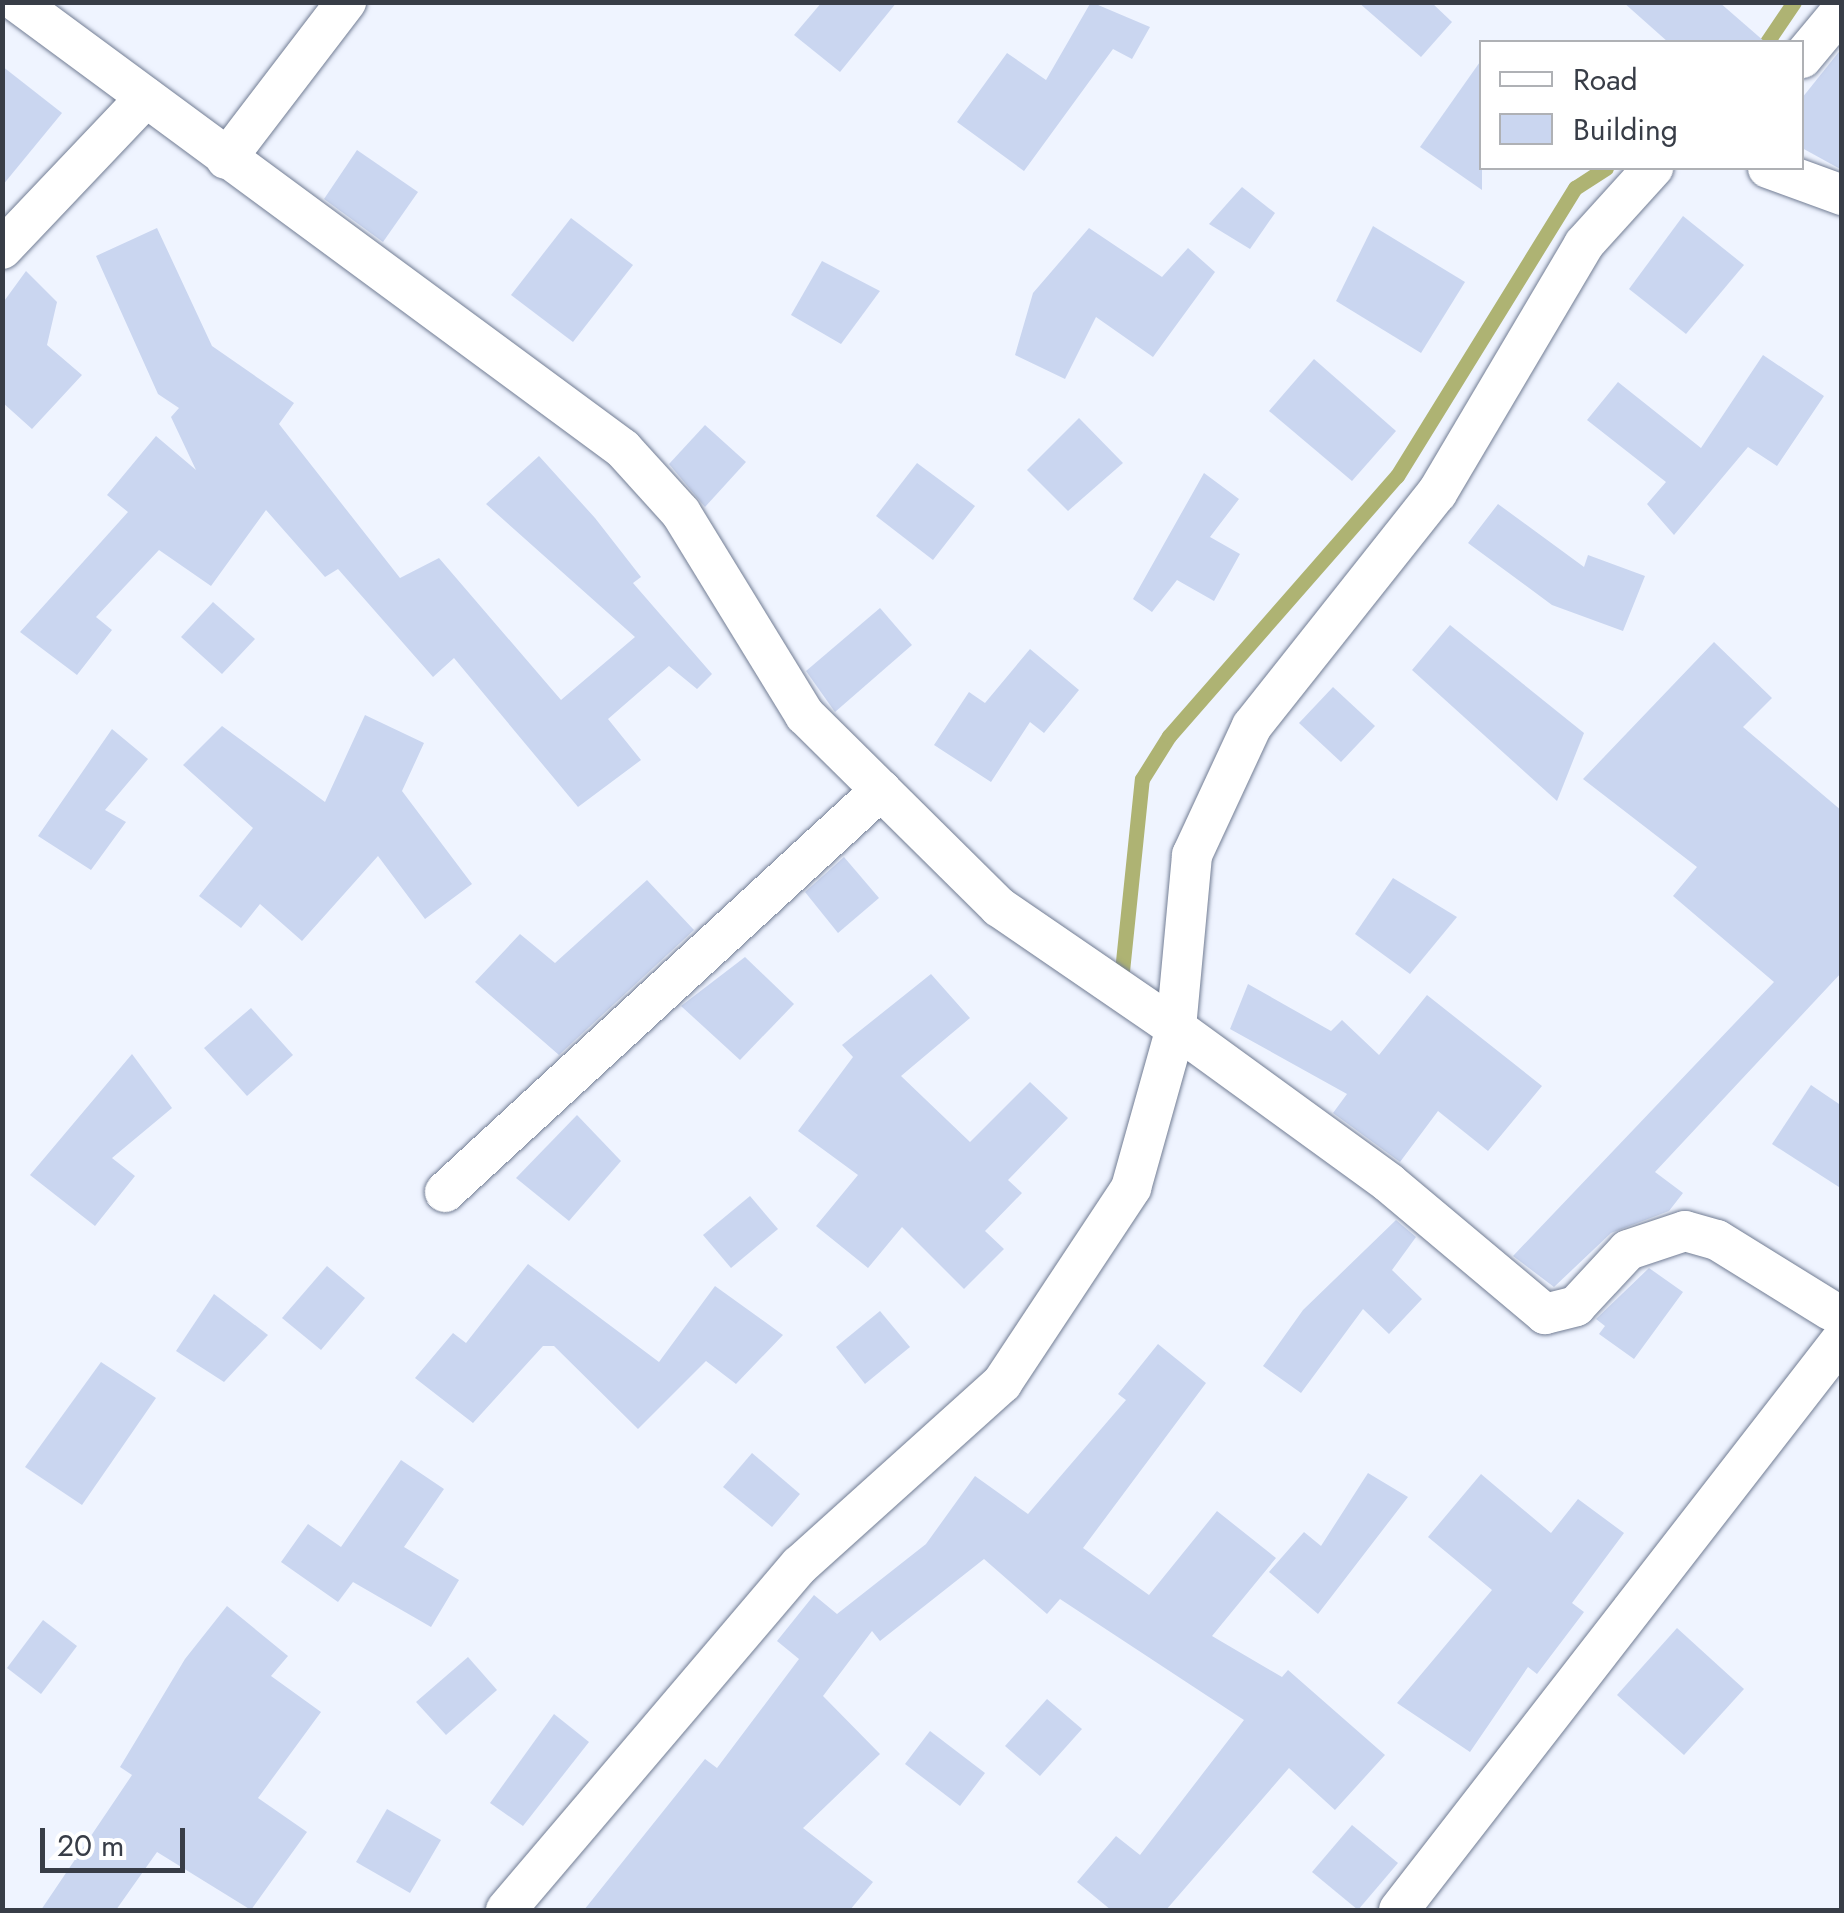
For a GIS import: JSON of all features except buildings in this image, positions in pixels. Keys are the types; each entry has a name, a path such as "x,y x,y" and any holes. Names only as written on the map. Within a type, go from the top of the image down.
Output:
{"street":[{"path":"17,2 623,450 682,514 805,716 999,906 1176,1028 1389,1184 1546,1314 1576,1306 1628,1250 1685,1232 1718,1240 1839,1316 1399,1910"},
{"path":"226,159 346,2"},
{"path":"1804,56 1842,10"},
{"path":"2,249 146,98"},
{"path":"506,1910 800,1565 1002,1383 1131,1188 1176,1028 1192,855 1252,726 1438,493 1584,244 1651,170"},
{"path":"1773,170 1842,195"},
{"path":"445,1192 881,790"}],"waterway":[{"path":"1768,40 1794,2"},
{"path":"1122,971 1142,779 1169,736 1397,476 1575,188 1603,170"}]}
